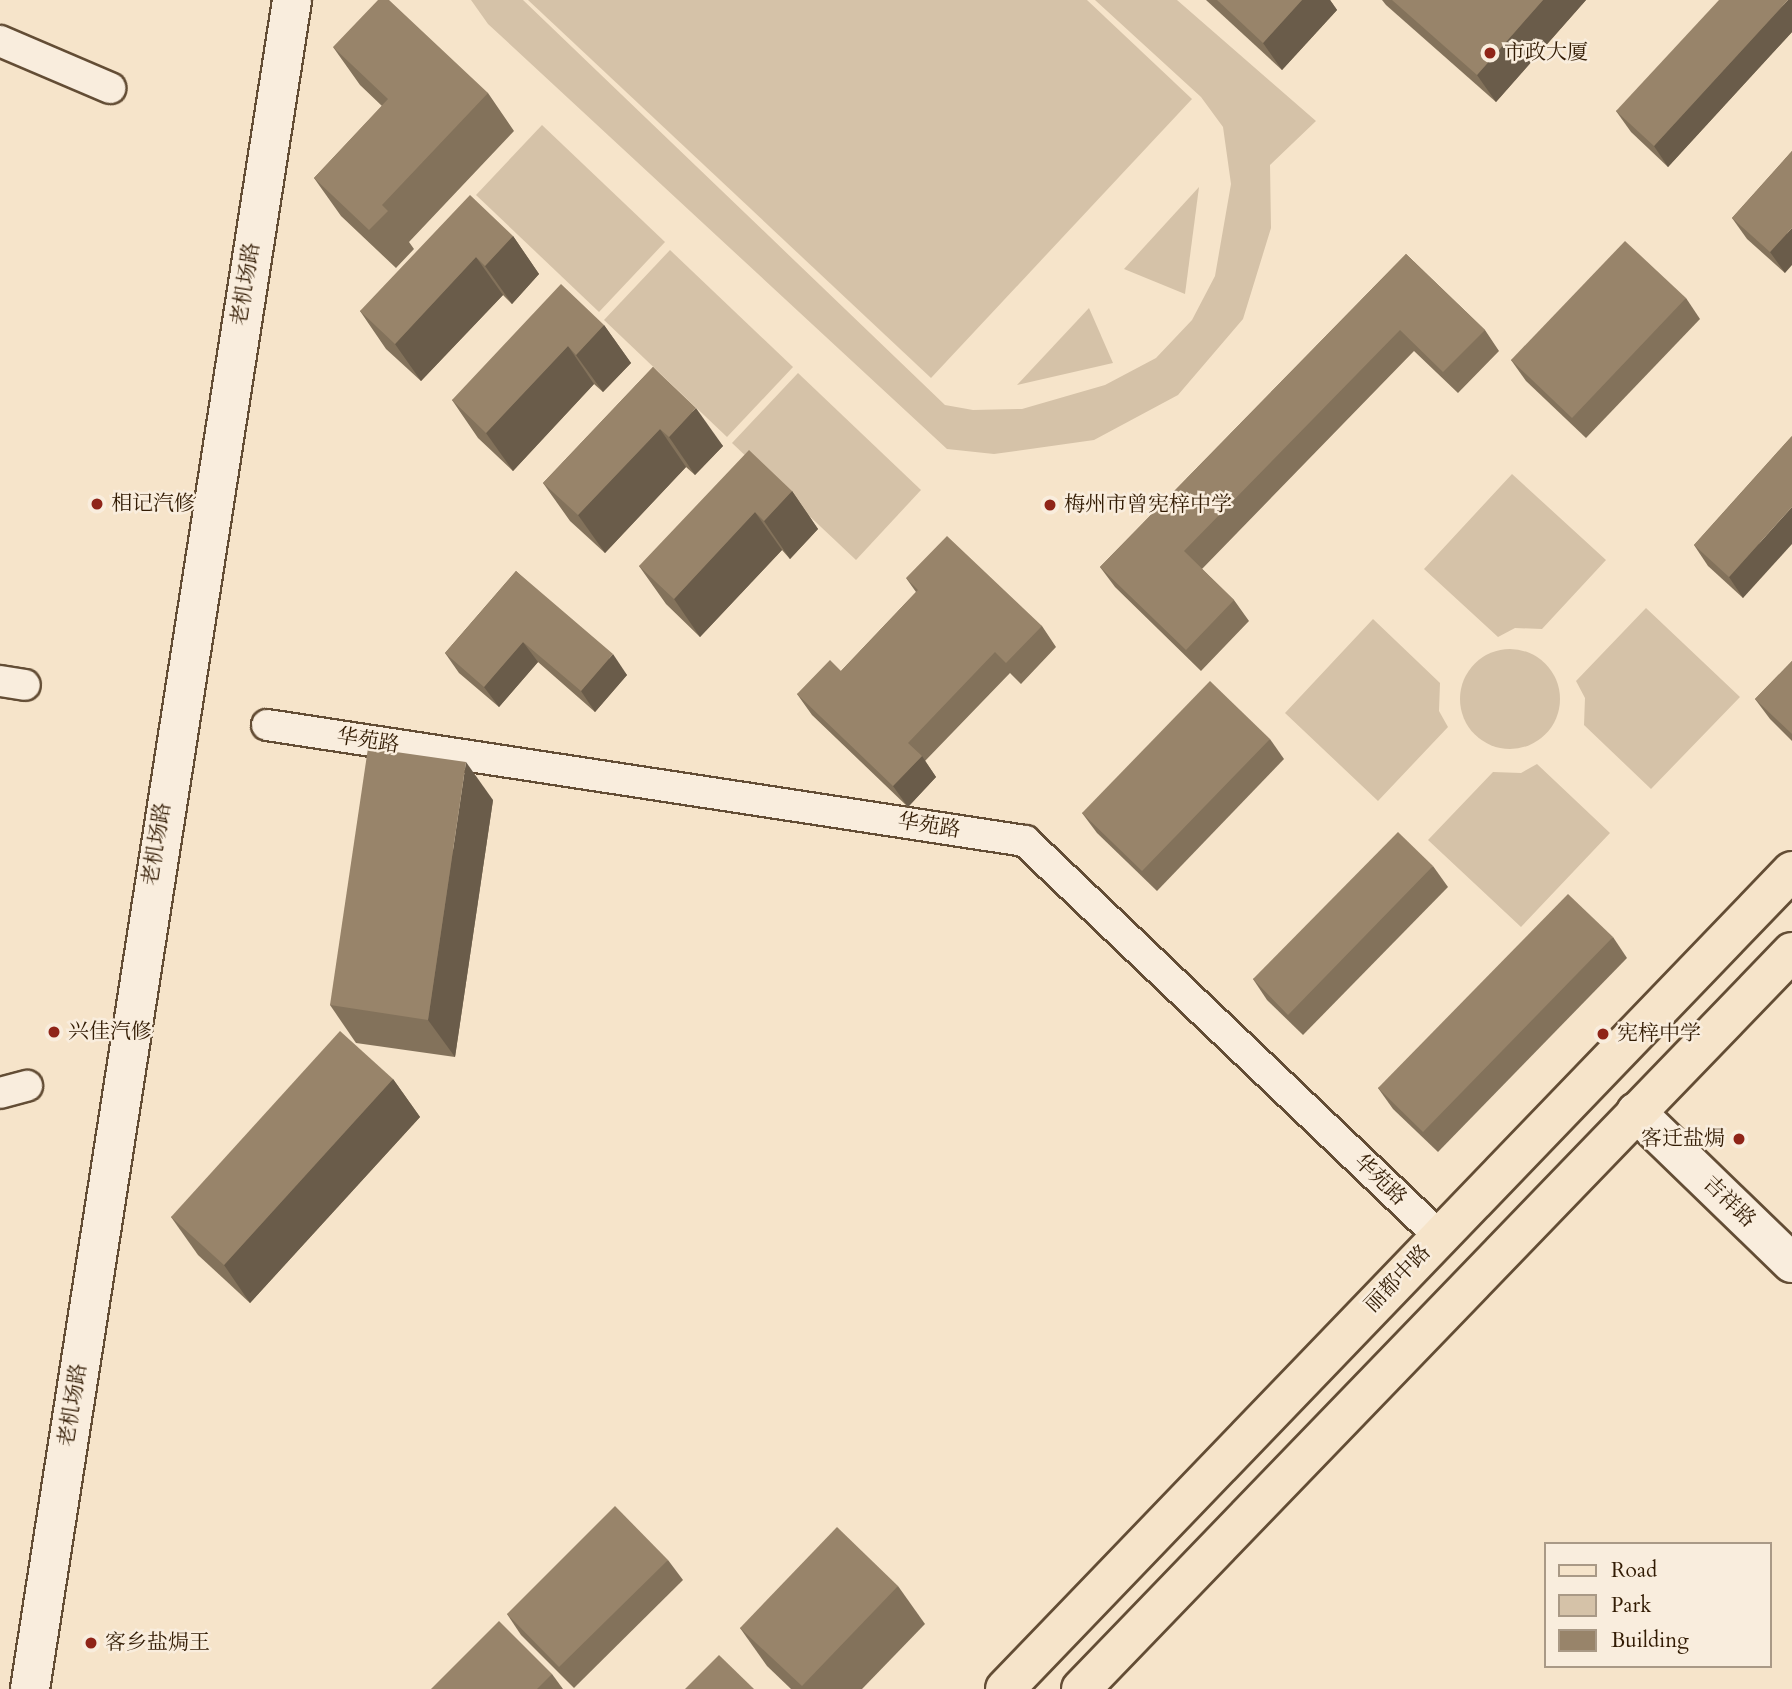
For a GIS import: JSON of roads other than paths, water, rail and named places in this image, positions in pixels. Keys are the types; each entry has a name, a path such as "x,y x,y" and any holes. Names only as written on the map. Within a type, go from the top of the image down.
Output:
{"main road":[{"name":"丽都中路","path":"1005,1689 1792,871"},
{"path":"1081,1689 1792,951"}],"street":[{"name":"老机场路","path":"39,1682 292,0"},
{"path":"0,41 110,88"},
{"name":"华苑路","path":"267,725 1025,841 1439,1236"},
{"name":"吉祥路","path":"1636,1112 1792,1263"}],"place":[{"name":"市政大厦","path":"1490,53"},
{"name":"相记汽修","path":"97,504"},
{"name":"梅州市曾宪梓中学","path":"1050,505"},
{"name":"兴佳汽修","path":"54,1032"},
{"name":"宪梓中学","path":"1603,1034"},
{"name":"客迁盐焗","path":"1739,1139"},
{"name":"客乡盐焗王","path":"91,1643"}]}
